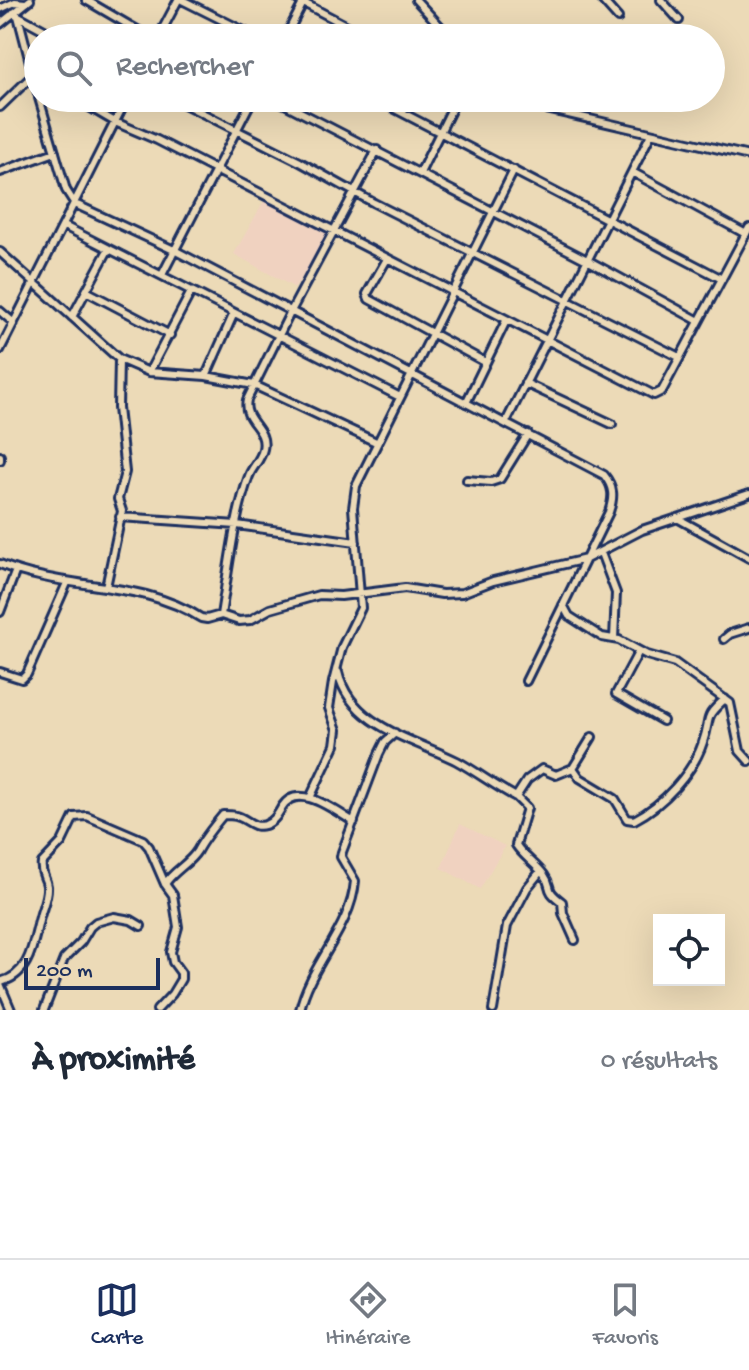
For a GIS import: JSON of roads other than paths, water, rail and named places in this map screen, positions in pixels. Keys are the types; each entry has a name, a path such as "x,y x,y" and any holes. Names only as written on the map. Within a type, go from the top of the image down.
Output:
{"street":[{"path":"86,0 127,24"},
{"path":"166,24 180,0 229,24"},
{"path":"416,0 438,24"},
{"path":"602,0 618,18"},
{"path":"661,0 679,20"},
{"path":"0,9 15,2 27,2"},
{"path":"0,24 15,15 27,2"},
{"path":"293,24 306,2 345,24"},
{"path":"15,15 32,24"},
{"path":"15,15 24,41"},
{"path":"0,107 24,86"},
{"path":"44,112 66,190 75,204 176,251 290,313 593,467 611,483 613,493 609,512 526,681"},
{"path":"98,112 656,396 662,391 747,231 632,172"},
{"path":"0,350 120,112"},
{"path":"200,112 679,357"},
{"path":"162,275 246,112"},
{"path":"301,112 493,210 699,321"},
{"path":"400,112 722,279"},
{"path":"420,173 450,112"},
{"path":"557,112 749,156"},
{"path":"506,422 651,134"},
{"path":"221,615 249,475 263,450 264,439 245,409 278,336 377,150"},
{"path":"0,172 55,152"},
{"path":"310,798 337,737 329,708 342,647 360,613 353,498 376,442 413,376 514,170"},
{"path":"64,226 400,397"},
{"path":"72,317 108,250"},
{"path":"0,252 119,359 149,372 206,376 254,385 376,442"},
{"path":"387,259 369,288 369,299 485,362"},
{"path":"86,291 170,335"},
{"path":"149,372 191,292"},
{"path":"0,311 14,323"},
{"path":"206,376 234,313"},
{"path":"466,403 506,321"},
{"path":"106,587 122,511 118,499 125,472 118,408 119,359"},
{"path":"525,383 612,424"},
{"path":"467,480 491,482 500,479 528,434"},
{"path":"0,564 67,583 106,587 168,601 201,618 221,615 239,621 250,620 270,609 297,603 311,596 405,588 442,594 462,593 493,581 586,559 642,530 749,494"},
{"path":"120,517 237,525 356,542"},
{"path":"677,518 749,558"},
{"path":"601,553 616,593 614,639"},
{"path":"0,612 16,570"},
{"path":"1,675 22,679 27,674 67,583"},
{"path":"563,601 569,616 602,637 675,663 725,699 732,709 740,751 749,761"},
{"path":"724,639 749,628"},
{"path":"639,651 616,694 663,721"},
{"path":"338,672 345,692 359,711 395,733 459,762 516,797 527,808 516,845 526,860 545,877 550,893 562,902 563,913 575,940"},
{"path":"573,768 580,778 615,799 627,819 634,820 667,797 683,777 704,740 708,716 725,699"},
{"path":"300,1010 305,989 343,920 355,887 355,881 341,857 379,754 385,742 395,733"},
{"path":"516,797 527,780 542,769 559,775 573,768 592,737"},
{"path":"165,884 172,873 196,853 199,844 223,815 237,816 251,825 261,826 274,820 292,796 310,798 354,822"},
{"path":"11,1010 0,983 14,976 31,953 47,888 40,867 62,842 74,817 87,816 143,840 173,895 178,933 171,952 181,979 157,1010"},
{"path":"493,1010 507,926 527,888 540,872"},
{"path":"44,1010 64,959 81,942 90,927 114,917 131,920 141,926"}]}
